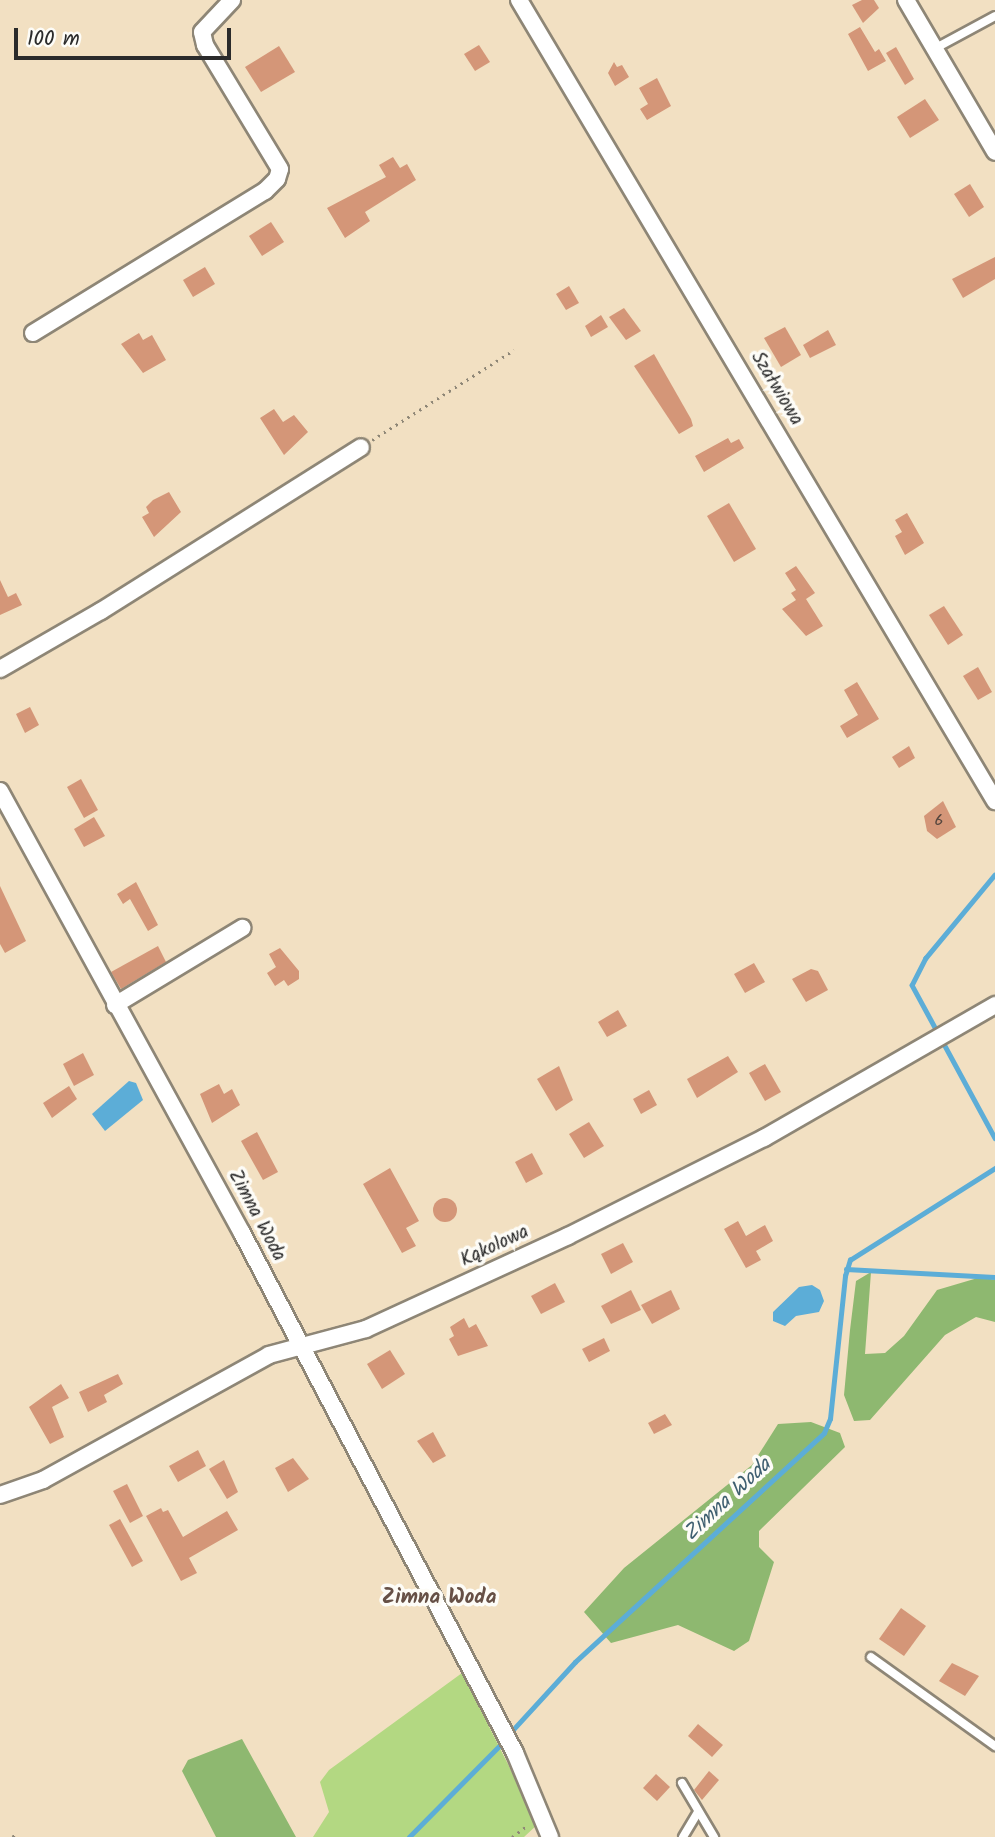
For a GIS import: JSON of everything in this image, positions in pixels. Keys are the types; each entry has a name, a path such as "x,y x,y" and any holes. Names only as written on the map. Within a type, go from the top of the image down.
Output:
{"street":[{"path":"33,333 265,191 277,179 280,169 205,45 202,32 232,0"},
{"name":"Szałwiowa","path":"519,0 995,801"},
{"path":"906,0 995,152"},
{"path":"0,668 101,611 361,447"},
{"name":"Zimna Woda","path":"0,791 300,1346 500,1725 545,1825"},
{"path":"115,1005 242,928"},
{"name":"Kąkolowa","path":"0,1495 43,1480 262,1358 366,1329 568,1237 764,1138 995,1004"},
{"path":"545,1825 559,1837"}],"lane":[{"path":"934,48 995,16"},
{"path":"871,1657 995,1746"},
{"path":"682,1783 715,1837"},
{"path":"683,1837 698,1812"}],"path":[{"path":"361,447 514,350"},
{"path":"512,1837 545,1825"},
{"path":"13,1837 15,1832"}],"green space":[{"path":"871,1272 865,1354 885,1353 904,1336 937,1290 981,1277 995,1280 995,1322 976,1317 945,1335 870,1420 854,1421 844,1395 850,1330 856,1281"},
{"path":"811,1422 840,1433 845,1447 759,1531 759,1547 774,1562 749,1641 734,1651 678,1625 611,1643 584,1612 624,1568 752,1465 778,1424"},
{"path":"462,1673 538,1824 524,1837 313,1837 329,1812 320,1782 329,1770"},
{"path":"242,1739 296,1837 216,1837 182,1771 188,1760"}],"water":[{"path":"129,1081 136,1083 143,1100 105,1131 92,1114"},
{"path":"812,1285 820,1290 824,1301 819,1312 796,1316 785,1326 773,1321 773,1312 799,1287"}],"building":[{"path":"862,0 874,0 879,8 863,23 852,5"},
{"path":"860,27 875,52 879,49 886,61 868,71 848,34"},
{"path":"479,45 490,62 475,71 464,54"},
{"path":"279,46 295,72 261,92 245,67"},
{"path":"896,47 914,79 905,85 886,53"},
{"path":"614,62 617,67 622,65 629,77 615,86 608,73"},
{"path":"657,78 671,106 647,120 640,109 648,104 639,88"},
{"path":"925,99 939,120 910,138 897,117"},
{"path":"393,157 400,168 407,164 416,180 365,212 370,221 345,238 327,208 386,177 379,165"},
{"path":"970,184 984,207 969,217 954,194"},
{"path":"271,222 284,242 262,256 249,236"},
{"path":"995,257 995,279 963,298 952,279"},
{"path":"205,267 215,284 193,297 183,280"},
{"path":"569,286 579,303 566,310 556,294"},
{"path":"624,308 641,331 626,340 609,317"},
{"path":"601,315 608,327 591,337 585,326"},
{"path":"785,327 801,355 781,367 764,338"},
{"path":"828,330 836,345 810,358 803,345"},
{"path":"139,333 143,340 152,335 166,360 143,373 121,344"},
{"path":"654,354 691,419 693,426 679,434 634,366"},
{"path":"274,409 283,422 294,415 308,432 284,455 260,418"},
{"path":"728,438 731,443 739,439 744,448 704,472 695,456"},
{"path":"169,492 181,512 154,537 142,517 149,513 146,507 153,500"},
{"path":"729,503 756,549 734,562 707,516"},
{"path":"907,513 924,543 905,555 895,536 902,532 895,520"},
{"path":"796,566 815,593 806,599 823,626 806,636 782,609 796,600 791,593 796,590 785,573"},
{"path":"0,580 8,597 16,593 22,605 0,615"},
{"path":"944,606 963,635 948,645 929,615"},
{"path":"978,667 992,692 978,700 963,676"},
{"path":"857,682 879,719 847,738 840,726 858,715 844,690"},
{"path":"30,707 39,725 25,733 16,714"},
{"path":"909,746 915,758 899,768 892,757"},
{"path":"81,779 98,810 84,818 67,787"},
{"path":"943,801 956,827 937,839 927,831 924,816"},
{"path":"94,817 105,836 84,847 74,829"},
{"path":"136,882 158,925 148,931 130,899 123,904 117,894"},
{"path":"0,886 26,941 5,953 0,944"},
{"path":"158,946 166,962 121,989 111,972"},
{"path":"280,948 299,971 299,979 288,986 284,980 275,986 267,973 276,967 269,954"},
{"path":"754,963 765,982 745,993 734,974"},
{"path":"811,969 818,971 828,990 806,1002 792,979"},
{"path":"618,1010 627,1026 607,1037 598,1022"},
{"path":"83,1053 94,1075 74,1086 63,1064"},
{"path":"728,1056 738,1072 697,1098 687,1079"},
{"path":"765,1064 781,1092 765,1101 749,1073"},
{"path":"559,1066 573,1100 556,1111 537,1079"},
{"path":"219,1084 224,1094 232,1089 240,1105 212,1123 200,1094"},
{"path":"69,1086 77,1099 52,1118 43,1103"},
{"path":"649,1090 657,1105 641,1114 633,1099"},
{"path":"589,1122 604,1146 584,1158 569,1134"},
{"path":"257,1132 278,1172 263,1180 241,1141"},
{"path":"532,1153 543,1174 526,1183 515,1162"},
{"path":"390,1168 419,1221 406,1228 416,1246 402,1253 363,1184"},
{"path":"445,1198 454,1201 457,1210 454,1219 445,1222 436,1219 433,1210 436,1201"},
{"path":"738,1221 746,1236 765,1225 773,1241 756,1251 761,1260 746,1268 724,1229"},
{"path":"623,1243 633,1262 611,1274 601,1254"},
{"path":"555,1283 565,1302 541,1314 531,1296"},
{"path":"631,1290 641,1310 611,1324 601,1306"},
{"path":"671,1290 680,1309 652,1324 641,1305"},
{"path":"464,1318 469,1328 476,1324 488,1346 458,1356 449,1339 454,1336 450,1327"},
{"path":"604,1338 610,1351 589,1362 582,1349"},
{"path":"390,1350 405,1374 382,1389 367,1364"},
{"path":"118,1374 123,1384 104,1395 107,1402 88,1412 79,1392"},
{"path":"61,1384 69,1398 52,1407 64,1437 50,1444 29,1407"},
{"path":"665,1414 672,1425 654,1434 648,1423"},
{"path":"433,1432 446,1456 433,1463 417,1441"},
{"path":"198,1450 206,1466 178,1482 169,1466"},
{"path":"293,1458 309,1479 288,1492 275,1468"},
{"path":"224,1460 238,1492 227,1499 209,1469"},
{"path":"127,1484 143,1516 130,1523 113,1491"},
{"path":"161,1508 163,1512 168,1510 183,1537 227,1511 238,1530 189,1558 197,1573 181,1581 146,1516"},
{"path":"120,1519 143,1561 132,1567 109,1525"},
{"path":"901,1608 926,1626 904,1656 879,1639"},
{"path":"952,1663 979,1676 965,1696 939,1681"},
{"path":"698,1724 723,1745 712,1757 688,1736"},
{"path":"709,1771 719,1780 702,1800 694,1790"},
{"path":"656,1774 670,1787 657,1801 643,1788"}],"waterway":[{"name":"Zimna Woda","path":"995,875 926,958 912,985 995,1138"},
{"name":"Zimna Woda","path":"510,1733 575,1662 824,1433 830,1419 845,1276 850,1260 995,1168"},
{"path":"846,1269 995,1277"},
{"name":"Zimna Woda","path":"409,1837 505,1740"}],"district":[{"name":"Zimna Woda","path":"439,1598"}]}
